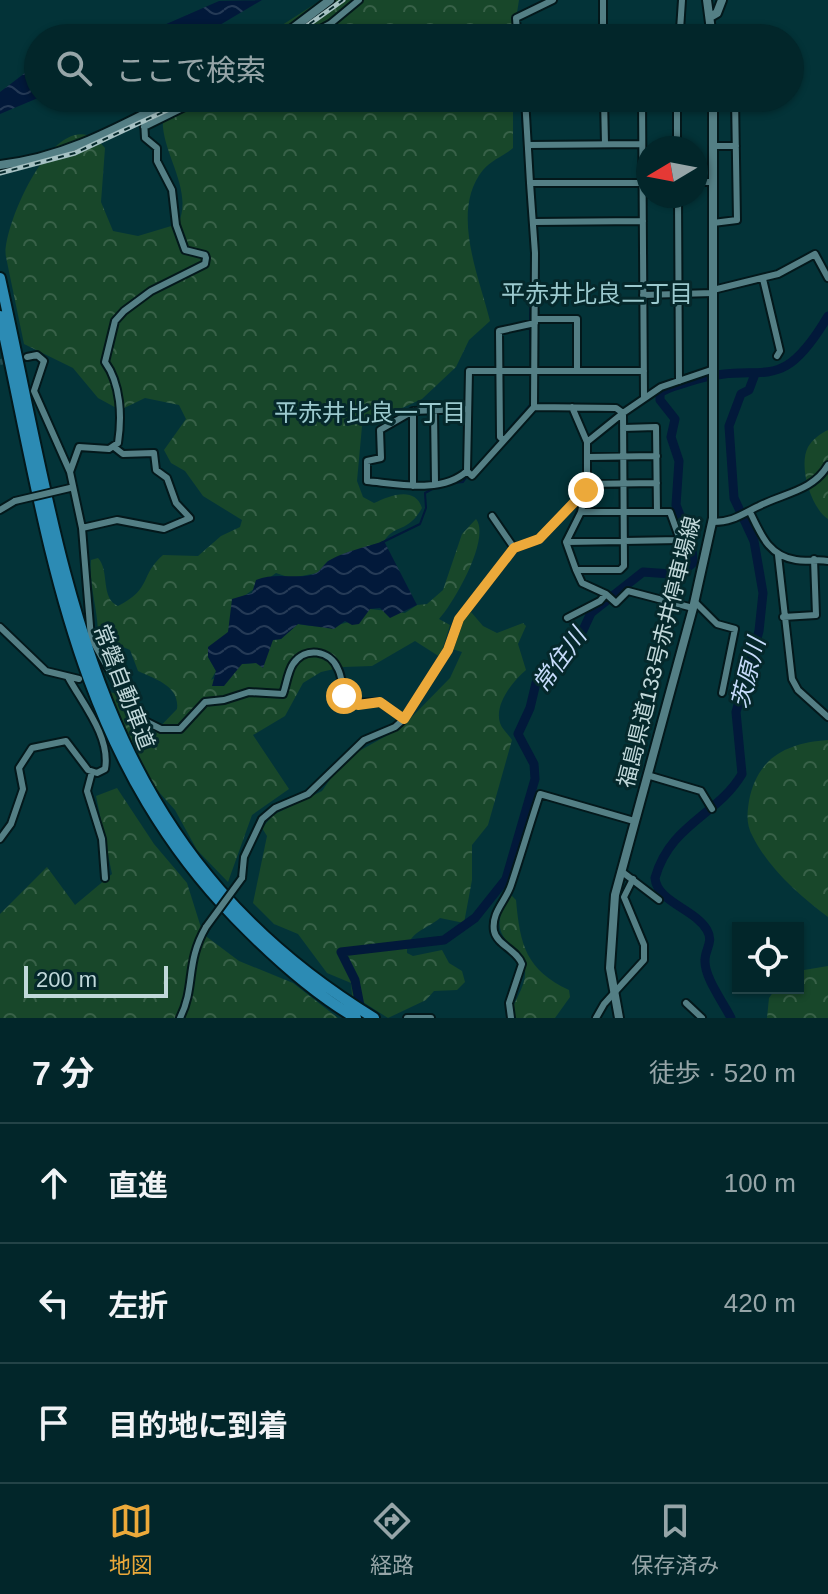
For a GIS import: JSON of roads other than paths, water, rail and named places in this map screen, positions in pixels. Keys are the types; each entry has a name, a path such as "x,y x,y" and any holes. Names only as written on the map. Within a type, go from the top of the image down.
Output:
{"highway":[{"name":"常磐自動車道","path":"0,278 73,602 115,728 142,783 188,853 221,893 288,957 374,1018"},
{"name":"常磐自動車道","path":"0,316 63,601 107,731 134,785 174,846 218,901 291,970 356,1018"}],"main road":[{"path":"298,24 330,0"},
{"path":"707,0 711,24"},
{"path":"710,17 717,13 722,0"},
{"path":"0,165 56,154 115,131 149,112"},
{"name":"福島県道133号赤井停車場線","path":"619,1018 614,994 610,931 621,871 694,605 713,522 713,112"}],"street":[{"path":"330,24 359,0"},
{"path":"516,24 516,18 553,0"},
{"path":"603,0 603,24"},
{"path":"682,0 682,24"},
{"path":"114,447 119,431 118,394 113,373 105,362 115,321 151,291 205,264 206,258 185,250 176,225 172,190 157,161 157,148 145,138 144,120 151,112"},
{"path":"144,127 175,112"},
{"path":"525,112 533,222 534,407"},
{"path":"604,112 605,144"},
{"path":"642,112 642,136"},
{"path":"677,112 677,136"},
{"path":"713,223 737,220 735,112"},
{"path":"528,145 636,144"},
{"path":"713,146 736,146"},
{"path":"708,182 713,182"},
{"path":"530,183 636,183"},
{"path":"644,208 644,397"},
{"path":"678,208 679,381"},
{"path":"533,222 643,221"},
{"path":"643,295 713,291 763,279 815,254 828,278"},
{"path":"763,279 780,351 777,356"},
{"path":"501,438 499,331 532,322 577,319 577,371"},
{"path":"27,357 37,355 44,361 34,391 70,472 82,528 91,638 138,720 161,729 180,729 205,702 249,692 283,694 292,664 312,651 323,652 339,669 344,696 351,703 380,702 404,719"},
{"path":"469,473 467,373 644,371"},
{"path":"587,442 644,397 679,381 714,372"},
{"path":"467,409 413,411 380,430 381,458 367,461 367,481 413,486 459,479 469,473 534,407 616,408 623,413"},
{"path":"572,407 587,442 588,457 581,512 566,542 582,583 616,603 628,591 694,605 717,624 735,629 722,693"},
{"path":"413,411 413,486"},
{"path":"434,411 435,483"},
{"path":"576,570 620,570 624,566 623,413"},
{"path":"623,428 656,427 657,512"},
{"path":"70,472 79,447 114,447 123,454 154,453 156,470 167,478 176,503 190,518 164,529 117,520 99,527 82,528"},
{"path":"588,457 657,456"},
{"path":"713,522 739,519 812,484 828,465"},
{"path":"180,1018 188,997 190,963 206,927 242,878 244,857 262,819 275,808 308,794 364,740 395,727 404,719 448,650 459,619 514,548 539,539 586,487 657,483"},
{"path":"0,510 15,501 72,488"},
{"path":"566,542 680,540 670,512 581,512"},
{"path":"750,513 764,543 778,555 796,560 828,561"},
{"path":"492,516 514,548"},
{"path":"778,555 783,617 794,685 828,717"},
{"path":"783,617 816,615 814,559"},
{"path":"567,618 609,597"},
{"path":"0,627 40,667 79,679"},
{"path":"68,677 102,743 105,769 92,772"},
{"path":"105,684 120,687"},
{"path":"0,839 11,824 23,789 19,768 32,748 66,741 92,772"},
{"path":"92,772 87,791 102,839 105,878"},
{"path":"647,775 701,791 710,806"},
{"path":"511,1018 509,1003 522,964 518,955 497,939 494,928 497,907 512,884 540,794 634,821"},
{"path":"621,871 659,900"},
{"path":"596,1018 604,1004 644,960 644,945 624,897 633,879"},
{"path":"686,1003 702,1018"},
{"path":"407,1018 431,1018"}],"water":[{"path":"262,0 222,24 166,24 219,1"},
{"path":"24,74 24,104 0,114 0,92"},
{"path":"384,541 417,605 390,618 380,608 370,609 359,624 352,625 345,621 334,629 298,624 281,639 273,640 263,668 256,663 242,664 224,686 212,686 216,671 208,657 208,647 228,632 232,599 252,593 256,580 272,576 310,575 336,557"}],"waterway":[{"path":"522,112 526,173"},
{"path":"530,321 532,251"},
{"name":"常住川","path":"361,1011 355,980 341,952 444,940 475,918 506,879 535,779 534,764 518,734 530,708 536,683 578,641 591,613 643,572 671,574 684,571 693,563 692,546 676,505 679,461 671,437 675,419 660,400 660,393 674,386 714,376 781,368 810,343 828,316"},
{"path":"530,327 531,369"},
{"name":"茨原川","path":"731,1018 706,967 705,956 710,938 707,930 694,916 662,893 655,878 672,845 732,788 742,774 736,712 759,631 763,593 754,541 734,498 729,426 741,394 749,390 755,374"},
{"path":"472,471 531,404 531,375"},
{"path":"453,483 463,482 468,475"},
{"path":"381,543 420,524 426,508 425,493 436,487"}],"tunnel":[{"path":"0,362 27,357"}],"railway":[{"path":"310,24 343,0"},
{"path":"0,173 75,153 163,112"}],"district":[{"name":"平赤井比良二丁目","path":"597,293"},
{"name":"平赤井比良一丁目","path":"370,412"}]}
